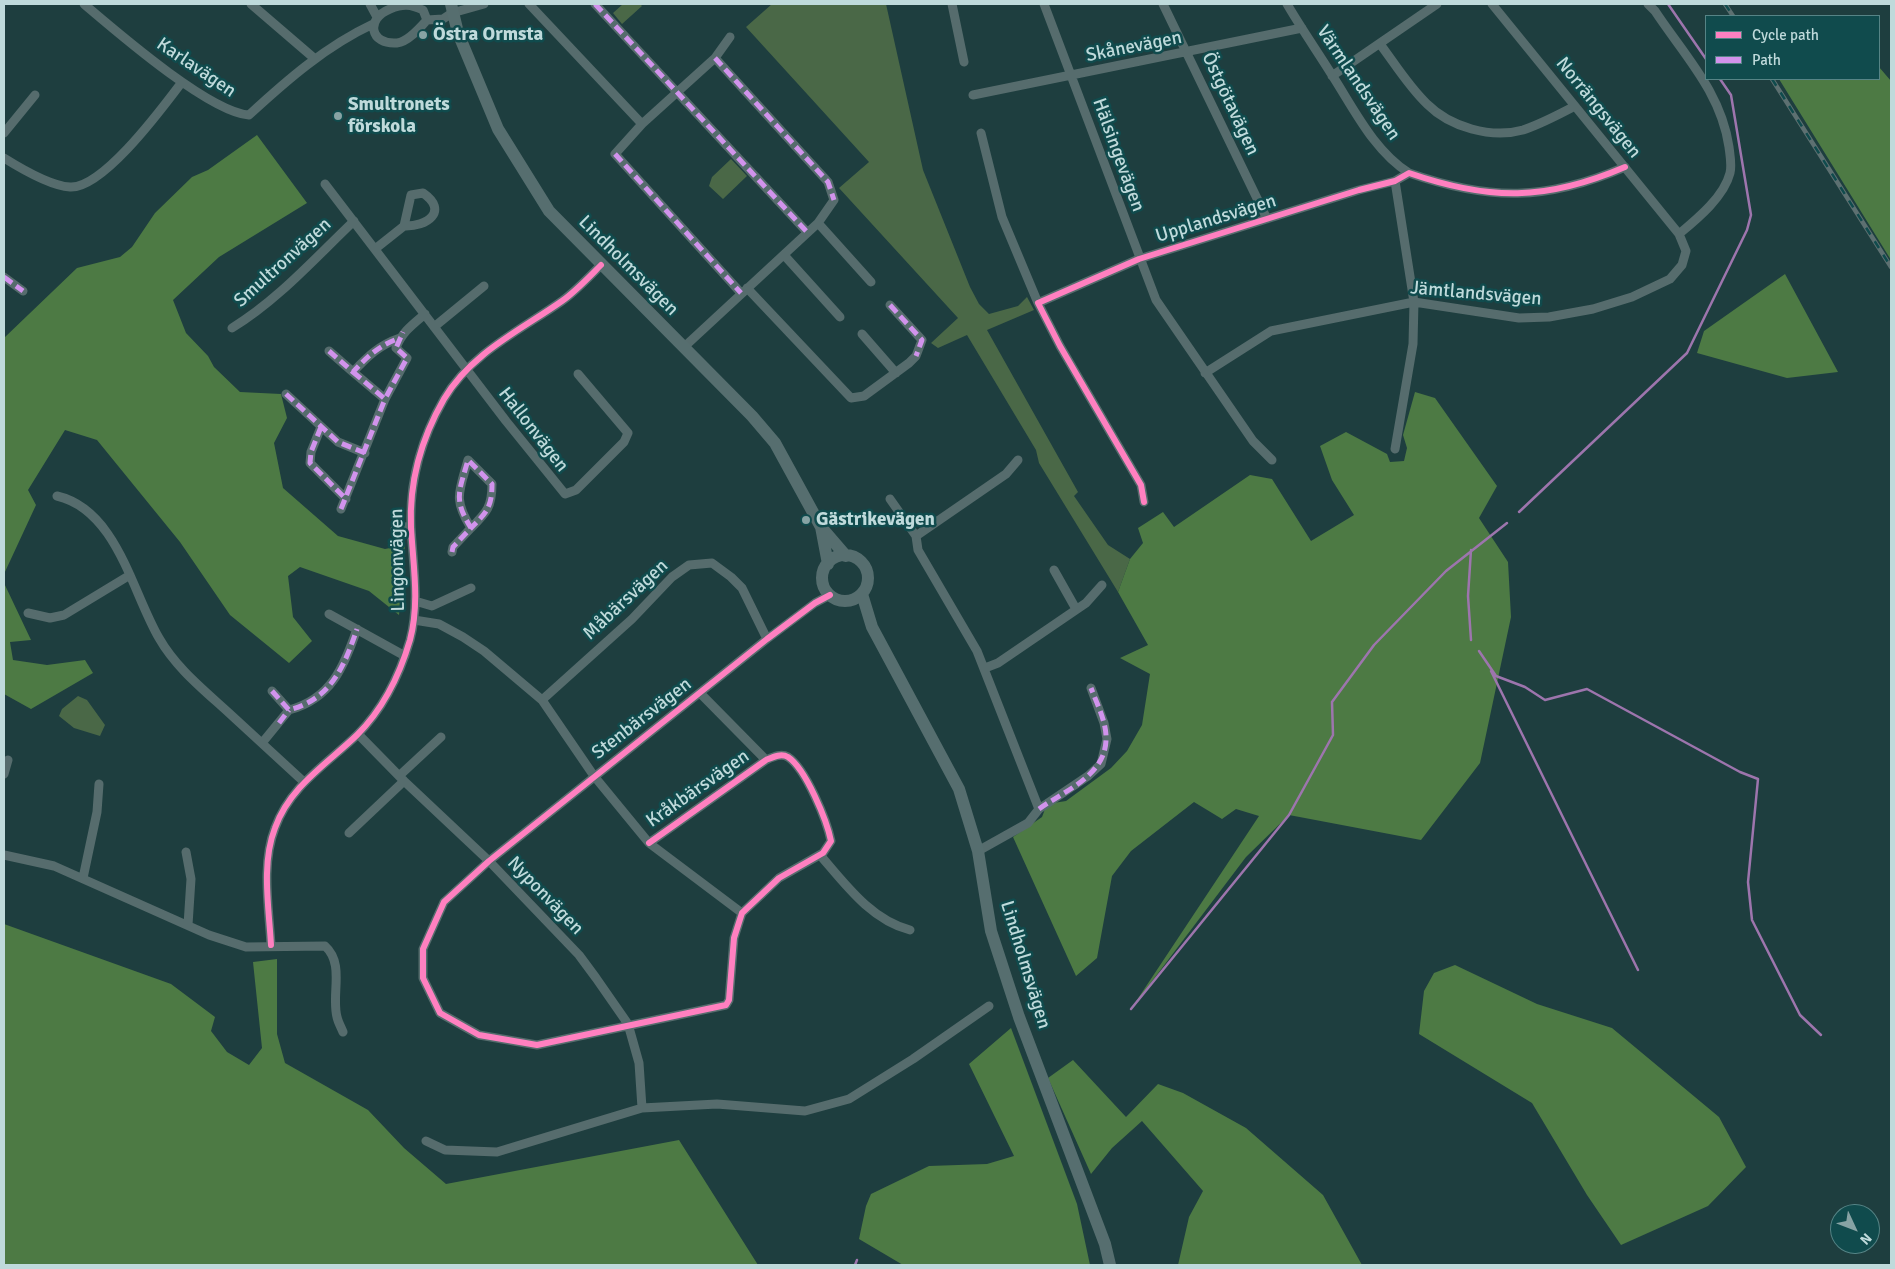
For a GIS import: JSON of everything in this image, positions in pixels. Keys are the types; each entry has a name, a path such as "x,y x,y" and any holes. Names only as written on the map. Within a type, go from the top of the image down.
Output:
{"main road":[{"name":"Lindholmsvägen","path":"452,9 458,33 498,129 533,189 549,211 752,416 775,443 821,527 846,556 861,562 867,572 867,584 862,594 872,626 959,789 978,851 991,931 1019,1017 1104,1244 1110,1265"},
{"name":"Lindholmsvägen","path":"821,527 828,564 823,573 827,592 836,599 847,601 872,626"},
{"path":"828,564 836,558 846,556"},
{"path":"847,601 862,594"}],"street":[{"name":"Karlavägen","path":"84,4 182,82 236,114 249,115 282,84 314,59 375,20"},
{"path":"251,4 314,59"},
{"path":"370,4 375,20 374,34 380,40 398,43 413,34 427,20 443,20 452,9 484,4"},
{"path":"375,20 397,6 410,4 423,10 427,20"},
{"path":"529,4 642,124"},
{"path":"595,4 808,232"},
{"path":"952,4 964,62"},
{"name":"Hälsingevägen","path":"1044,4 1156,300 1253,441 1272,460"},
{"name":"Östgötavägen","path":"1163,4 1267,219"},
{"name":"Värmlandsvägen","path":"1287,4 1332,76 1382,150 1409,173"},
{"path":"1332,76 1437,4"},
{"name":"Norrängsvägen","path":"1492,4 1679,234"},
{"path":"1648,4 1705,80"},
{"name":"Skånevägen","path":"972,95 1188,53 1302,28"},
{"path":"730,37 715,58 642,124 615,154 744,290 852,398 864,396 916,356 922,340 890,305"},
{"path":"1380,44 1428,105 1453,122 1467,127 1500,132 1521,131 1575,106"},
{"path":"683,348 818,223 834,200 828,182 715,58"},
{"path":"1679,234 1717,197 1730,174 1730,151 1726,129 1705,80"},
{"path":"4,158 58,185 72,187 84,183 102,172 131,146 182,82"},
{"path":"4,133 35,95"},
{"path":"981,133 1002,217 1038,303 1060,346 1141,485 1144,502"},
{"path":"1409,173 1444,185 1507,194 1544,193 1577,186 1625,168"},
{"name":"Upplandsvägen","path":"1038,303 1139,259 1359,190 1395,181 1409,173"},
{"path":"1395,181 1414,302 1413,344 1395,449"},
{"name":"Smultronvägen","path":"325,184 425,314 466,371"},
{"name":"Smultronvägen","path":"232,328 251,316 271,299 354,221"},
{"path":"818,223 871,282"},
{"path":"375,249 404,226"},
{"name":"Jämtlandsvägen","path":"1205,373 1270,331 1414,302 1519,318 1549,317 1593,309 1632,297 1670,279 1686,259 1686,251 1679,234"},
{"path":"784,255 840,317"},
{"name":"Lingonvägen","path":"271,945 268,875 272,839 286,806 304,782 358,734 388,694 405,656 414,620 416,581 411,526 411,492 414,473 427,432 445,398 466,371 513,332 564,300 601,265"},
{"path":"4,277 23,291"},
{"path":"434,327 484,286"},
{"path":"352,372 370,354 401,335 425,314"},
{"path":"862,334 896,373"},
{"path":"341,509 385,399 407,358 396,348 401,335"},
{"path":"329,351 385,399"},
{"name":"Hallonvägen","path":"466,371 542,468 565,494 576,490 624,442 628,433 578,374"},
{"path":"286,394 338,442 365,453"},
{"path":"321,427 311,452 310,463 346,499"},
{"path":"452,552 453,547 488,511 492,499 492,484 468,460 459,494 460,511 471,528"},
{"path":"916,536 1006,474 1018,460"},
{"path":"57,496 72,499 86,509 101,526 116,547 159,638 172,657 201,688 304,782"},
{"path":"890,499 916,536 918,550 977,651 1039,809"},
{"name":"Lingonvägen","path":"395,529 411,526"},
{"name":"Måbärsvägen","path":"542,700 632,619 672,577 689,565 712,563 732,577 742,588 767,639"},
{"path":"1054,570 1076,609"},
{"path":"28,613 50,618 64,614 130,575"},
{"path":"985,668 998,663 1086,603 1102,585"},
{"path":"415,601 432,606 471,588"},
{"name":"Stenbärsvägen","path":"742,913 734,938 729,1000 726,1004 537,1044 479,1036 440,1013 423,978 423,949 444,902 489,861 594,776 827,592"},
{"path":"329,614 405,656"},
{"path":"414,620 439,624 463,637 484,651 542,700 594,776 649,843 742,913 779,878 820,854 848,889 878,915 892,926 910,930"},
{"path":"262,743 289,710 305,706 315,700 331,684 348,656 357,629"},
{"path":"978,851 1028,823 1039,809 1088,776 1101,764 1106,739 1091,688"},
{"path":"272,691 289,710"},
{"path":"700,693 766,760"},
{"name":"Nyponvägen","path":"358,734 402,779 489,861 579,955 628,1024"},
{"path":"349,833 440,737"},
{"name":"Kråkbärsvägen","path":"649,843 766,760 778,755 787,756 800,770 829,829 832,841 820,854"},
{"path":"4,774 8,760"},
{"path":"82,878 97,812 99,784"},
{"path":"186,852 191,879 188,925"},
{"path":"4,855 54,866 209,935 246,947 271,945 325,946 332,953 335,968 336,1017 343,1032"},
{"path":"426,1141 445,1150 497,1152 642,1108 717,1104 805,1111 848,1099 913,1059 988,1006"},
{"path":"628,1024 639,1064 642,1108"}],"green space":[{"path":"623,4 640,4 642,6 622,24 613,13"},
{"path":"772,4 886,4 923,170 970,287 979,304 989,314 1018,306 1027,297 1034,310 987,330 1078,492 1074,496 1108,545 1130,559 1118,592 1039,463 1036,450 967,335 938,348 931,343 958,318 839,188 869,162 746,27"},
{"path":"1880,68 1891,81 1891,260 1780,80 1880,80"},
{"path":"257,135 307,203 219,257 173,300 186,333 208,356 214,367 240,392 281,394 287,418 274,443 283,488 338,536 385,549 405,545 399,615 369,591 300,567 288,576 293,617 312,641 289,663 230,615 180,542 97,440 65,430 28,490 36,505 4,574 4,338 77,268 120,257 132,247 155,213 192,177 208,170"},
{"path":"731,159 747,176 723,199 709,186 712,177"},
{"path":"1785,274 1838,372 1787,378 1697,353 1704,331"},
{"path":"1415,392 1435,398 1497,486 1479,518 1508,562 1511,617 1480,763 1421,840 1289,815 1246,857 1131,1009 1259,816 1236,809 1222,819 1194,802 1131,851 1112,876 1097,958 1076,976 1013,837 1042,817 1047,804 1066,801 1111,768 1127,751 1142,725 1150,674 1120,658 1148,645 1118,592 1130,559 1143,543 1138,528 1163,512 1174,527 1250,475 1272,479 1311,541 1354,515 1332,480 1320,446 1346,432 1387,454 1390,462 1404,461 1407,448 1403,435"},
{"path":"4,583 31,640 10,642 13,660 47,665 85,660 93,673 31,709 4,694"},
{"path":"78,696 87,700 105,725 100,736 74,728 59,716 62,709"},
{"path":"4,924 171,984 215,1017 211,1031 227,1052 249,1065 262,1048 253,962 277,959 277,1034 285,1063 368,1110 404,1148 446,1184 679,1140 758,1265 4,1265"},
{"path":"1455,965 1537,1004 1612,1028 1719,1117 1746,1167 1708,1206 1621,1245 1587,1195 1532,1103 1419,1034 1424,991 1434,973"},
{"path":"1011,1028 1077,1204 1090,1265 903,1265 859,1239 866,1206 871,1194 929,1166 987,1164 1014,1156 969,1064"},
{"path":"1073,1060 1126,1117 1158,1084 1183,1093 1246,1128 1323,1195 1362,1265 1178,1265 1189,1217 1203,1191 1142,1121 1112,1148 1091,1174 1048,1078"}],"waterway":[{"path":"1668,4 1705,58"},
{"path":"1519,512 1687,353 1747,230 1751,215 1731,95 1721,80"},
{"path":"1131,1009 1289,815 1333,735 1332,702 1374,645 1446,571 1507,523"},
{"path":"1471,550 1468,596 1471,640"},
{"path":"1479,651 1496,676 1525,687 1545,700 1587,689 1740,772 1758,779 1748,882 1752,920 1800,1015 1821,1035"},
{"path":"1491,671 1638,970"},
{"path":"855,1265 857,1260"}],"railway":[{"path":"1725,4 1732,15"},
{"path":"1773,80 1891,267"}],"marked path":[{"path":"595,4 807,232"},
{"path":"715,58 828,182 834,200"},
{"path":"615,154 741,293"},
{"path":"4,277 23,291"},
{"path":"890,305 922,340 916,356"},
{"path":"353,372 385,399 407,358 396,348 403,332"},
{"path":"329,351 353,372 374,352 400,338"},
{"path":"286,394 338,442 365,453"},
{"path":"341,509 385,399"},
{"path":"321,427 311,452 310,463 346,499"},
{"path":"452,552 453,547 471,528 462,510 459,495 468,460 492,484 488,509 471,528"},
{"path":"272,691 289,710 316,698 334,680 347,656 357,629"},
{"path":"1039,809 1082,781 1099,763 1104,753 1105,727 1091,688"},
{"path":"279,723 289,710"}],"cycle path":[{"path":"1144,502 1141,485 1060,346 1038,303 1139,259 1359,190 1395,181 1409,173 1466,189 1518,193 1569,186 1625,167"},
{"path":"271,945 267,871 268,856 275,828 290,800 300,788 357,735 375,714 390,691 410,640 415,612 411,527 412,493 418,460 436,414 455,383 482,355 567,297 601,265"},
{"path":"649,843 766,760 783,755 795,763 802,772 815,796 831,841 823,853 779,878 742,913 734,938 729,1000 726,1005 537,1045 479,1035 440,1013 423,978 423,949 444,902 489,861 767,639 815,603 830,595"}],"place":[{"name":"Östra Ormsta","path":"423,35"},
{"name":"Smultronets förskola","path":"338,116"},
{"name":"Gästrikevägen","path":"806,520"}]}
